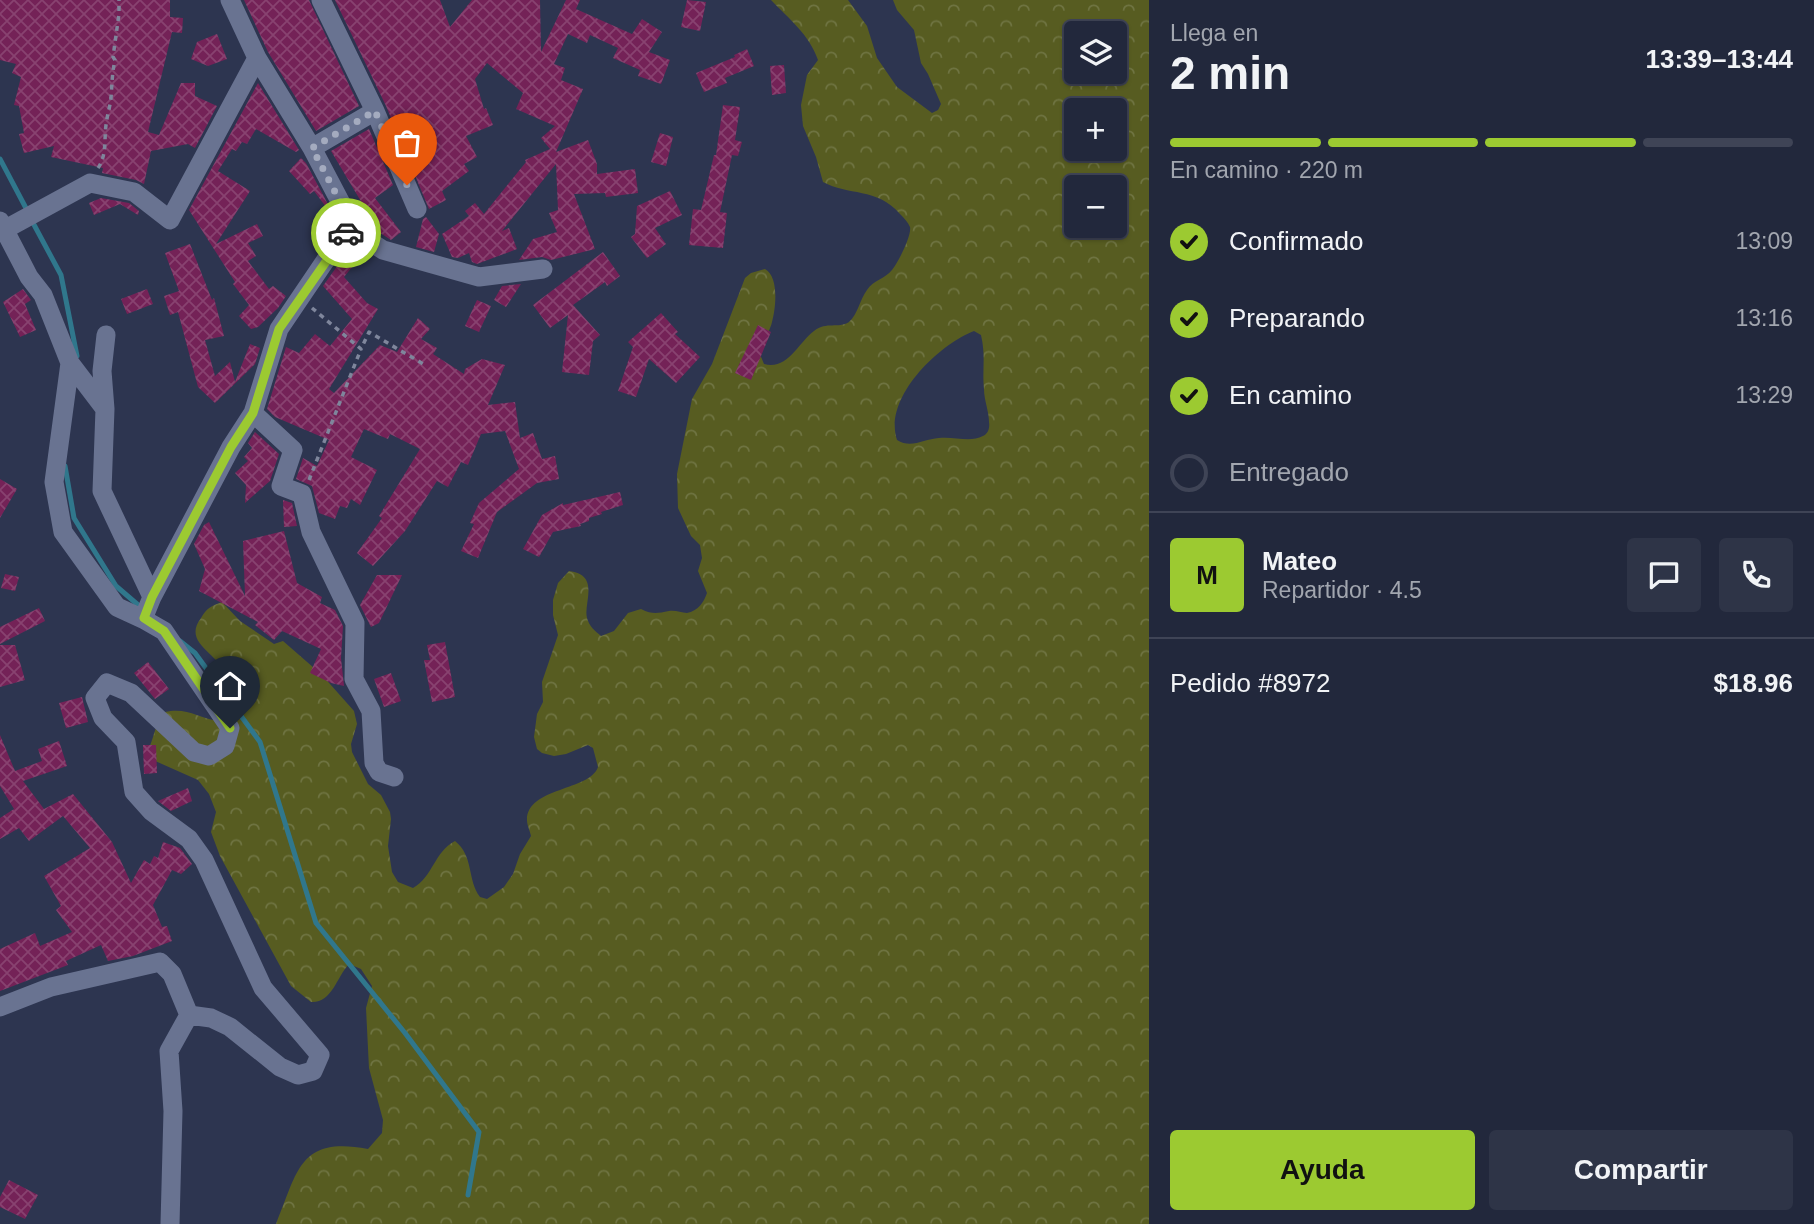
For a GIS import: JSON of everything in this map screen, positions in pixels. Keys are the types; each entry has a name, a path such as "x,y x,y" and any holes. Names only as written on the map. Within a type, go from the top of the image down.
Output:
{"street":[{"path":"230,0 257,58 312,148 343,207 369,241 383,250 479,277 543,269"},
{"path":"321,0 375,111 417,209"},
{"path":"105,409 70,363 43,295 29,277 2,225 90,183 134,192 170,220 257,58"},
{"path":"312,148 375,111"},
{"path":"144,618 152,597 231,447 253,413 279,329 354,223"},
{"path":"106,335 102,371 105,409 102,491 152,597"},
{"path":"70,363 54,482 63,532 117,607 144,618 164,631 230,728 225,746 209,756 194,752 131,693 107,684 95,698 103,718 125,742 134,792 151,811 188,839 204,860 262,988 320,1055 313,1071 298,1075 280,1068 230,1027 211,1018 189,1015"},
{"path":"253,413 293,450 281,486 302,494 311,532 355,623 354,679 372,711 374,762 379,772 394,777"},
{"path":"0,1007 51,987 160,962 172,974 189,1015"},
{"path":"170,1224 173,1111 169,1051 189,1015"}],"path":[{"path":"90,183 102,161 106,136 112,94 111,78 116,60 113,57 119,0"},
{"path":"300,298 361,349"},
{"path":"302,494 315,470 369,332 425,365"}],"green space":[{"path":"771,0 848,0 867,26 877,58 897,87 932,113 938,110 941,104 921,63 914,30 897,10 893,0 1149,0 1149,1224 276,1224 297,1174 304,1162 314,1153 345,1146 368,1149 382,1133 383,1120 369,1068 366,1008 372,986 361,969 349,964 329,994 318,1001 311,1002 291,986 220,856 211,832 216,812 209,794 198,780 153,760 149,748 165,712 186,712 219,721 229,713 227,675 199,641 196,627 207,610 222,602 240,621 274,644 283,641 322,675 354,711 357,724 351,744 352,752 368,784 381,795 390,812 388,846 392,872 398,882 413,888 420,883 442,851 455,841 465,854 480,897 487,899 504,887 531,836 527,820 530,809 547,795 584,781 593,775 598,767 593,748 588,745 554,756 537,749 534,737 537,714 543,702 542,682 558,635 553,615 553,600 558,583 569,571 585,578 589,590 587,618 601,636 614,631 628,613 641,609 652,613 687,613 697,608 706,596 698,571 702,558 700,545 691,536 678,508 677,474 692,399 712,364 745,278 765,269 773,279 773,316 759,352 764,364 772,365 786,360 819,328 849,322 870,287 895,266 909,236 908,223 891,205 872,196 823,182 803,126 801,105 807,75 818,60 804,35","holes":["974,331 981,335 983,350 984,393 989,424 987,432 973,439 939,438 912,444 897,440 895,424 898,407 917,375 945,348"]}],"building":[{"path":"0,0 170,0 170,17 183,18 182,33 172,32 148,132 159,135 181,83 195,83 195,96 217,106 195,148 188,144 151,151 144,184 102,173 103,168 51,157 54,146 24,153 19,134 24,133 19,106 14,105 21,77 12,73 16,64 0,60"},
{"path":"244,0 309,0 359,106 316,131 268,52"},
{"path":"335,0 440,0 450,27 472,0 540,0 541,52 566,0 580,0 576,9 632,34 642,19 662,32 649,52 670,60 661,84 638,76 640,70 613,58 618,48 590,35 587,43 568,34 554,64 565,68 561,80 583,89 556,152 588,140 597,164 597,174 635,169 638,193 606,197 605,193 574,194 595,249 551,260 542,257 519,260 533,239 557,232 549,213 558,210 556,164 502,231 509,228 517,249 477,264 472,262 469,253 458,258 452,257 442,234 469,216 465,211 475,203 484,214 525,160 550,149 541,138 555,126 516,109 523,93 487,63 475,79 484,109 486,108 493,125 466,136 477,157 464,164 469,171 442,191 446,200 429,209 386,106"},
{"path":"687,0 706,2 700,31 681,27"},
{"path":"217,34 227,59 208,66 191,59 197,42"},
{"path":"747,49 754,66 725,78 727,83 704,92 696,73 735,57 734,55"},
{"path":"784,65 786,93 772,95 770,66"},
{"path":"258,83 299,150 296,152 256,129 247,144 242,142 236,151 232,149 218,171 250,191 216,244 257,224 263,236 248,243 256,256 248,261 269,289 273,286 286,296 278,308 258,327 251,329 239,316 249,305 233,284 235,282 189,210"},
{"path":"723,105 740,107 735,140 742,142 738,156 732,155 720,212 727,213 723,248 689,245 693,209 701,210 716,155"},
{"path":"369,129 393,185 375,198 401,232 391,240 377,231 331,151"},
{"path":"660,133 673,137 666,166 651,162"},
{"path":"301,158 338,223 314,191 310,194 289,171"},
{"path":"670,191 682,215 655,228 666,244 647,258 631,237 635,234 637,206"},
{"path":"101,198 129,203 139,211 138,215 120,204 94,215 89,203"},
{"path":"426,217 439,234 434,252 416,247 423,219"},
{"path":"190,244 212,300 214,298 224,336 205,340 215,376 230,362 235,382 250,344 260,348 255,364 215,403 198,387 178,312 170,315 164,296 179,291 165,253"},
{"path":"350,248 361,256 344,277 367,303 378,309 329,389 334,393 380,345 397,352 418,318 430,329 421,339 437,348 433,354 464,374 465,369 482,359 505,365 488,405 515,402 520,438 533,433 542,459 555,456 559,479 537,483 497,512 478,558 461,551 474,524 470,523 479,503 519,469 505,431 481,434 468,465 461,462 448,487 437,481 405,531 373,566 357,553 382,518 379,516 420,449 390,434 388,439 364,429 351,457 377,470 360,505 351,499 347,508 340,506 335,519 319,513 312,486 296,479 303,458 317,466 329,440 275,417 267,409 286,347 299,353 315,334 330,346 352,319 323,286"},
{"path":"603,252 620,276 607,286 605,282 573,305 600,335 593,341 589,375 562,372 568,315 550,328 533,305"},
{"path":"521,284 506,307 494,300 502,286"},
{"path":"23,289 31,300 25,304 36,330 20,337 3,302"},
{"path":"147,289 153,304 127,314 121,299"},
{"path":"477,300 491,306 479,332 465,326"},
{"path":"661,313 678,332 675,334 700,357 676,383 649,359 636,397 618,391 633,347 628,342"},
{"path":"758,325 771,332 751,380 735,373"},
{"path":"255,432 279,454 270,481 245,503 246,485 235,473 248,461 244,457 252,448 248,443"},
{"path":"0,479 17,489 0,518"},
{"path":"620,492 623,505 589,518 589,521 580,524 581,526 553,532 539,557 523,549 542,515 563,503"},
{"path":"283,500 292,503 297,526 284,527"},
{"path":"209,522 245,596 243,541 284,531 297,583 322,597 320,603 335,610 343,626 341,658 344,686 310,673 321,649 282,631 274,640 255,625 258,622 199,591 205,569 194,544 204,525"},
{"path":"5,574 19,577 15,591 1,588"},
{"path":"377,575 402,575 379,623 371,627 360,605"},
{"path":"39,608 45,621 0,644 0,627"},
{"path":"445,642 455,697 432,702 424,660 430,660 427,645"},
{"path":"0,645 15,645 25,680 0,687"},
{"path":"148,662 169,689 155,699 134,673"},
{"path":"391,673 401,701 384,707 374,679"},
{"path":"82,697 88,722 66,728 59,703"},
{"path":"0,735 15,771 42,761 38,749 59,741 67,766 23,781 44,809 73,794 112,842 131,883 144,860 150,864 154,856 158,858 163,842 180,848 192,864 181,874 172,870 153,905 162,927 167,926 172,941 133,956 108,961 101,945 66,961 68,965 0,991 0,949 35,933 40,946 72,932 56,910 61,906 44,876 90,848 63,816 29,841 19,828 0,839 0,818 14,809 0,786"},
{"path":"143,745 156,745 157,773 144,774"},
{"path":"188,788 192,801 171,811 158,801"},
{"path":"9,1180 38,1195 25,1219 0,1207 0,1197"}],"waterway":[{"path":"0,159 28,212"},
{"path":"32,221 61,275 77,356"},
{"path":"65,466 74,518 116,586 144,610"},
{"path":"180,641 195,653 260,742 316,923 405,1033 479,1132 468,1195"}],"way so far":[{"path":"346,233 354,223 312,148 375,111 407,185"}],"route":[{"path":"230,728 164,631 144,618 152,597 231,447 253,413 279,329 346,233"}]}
